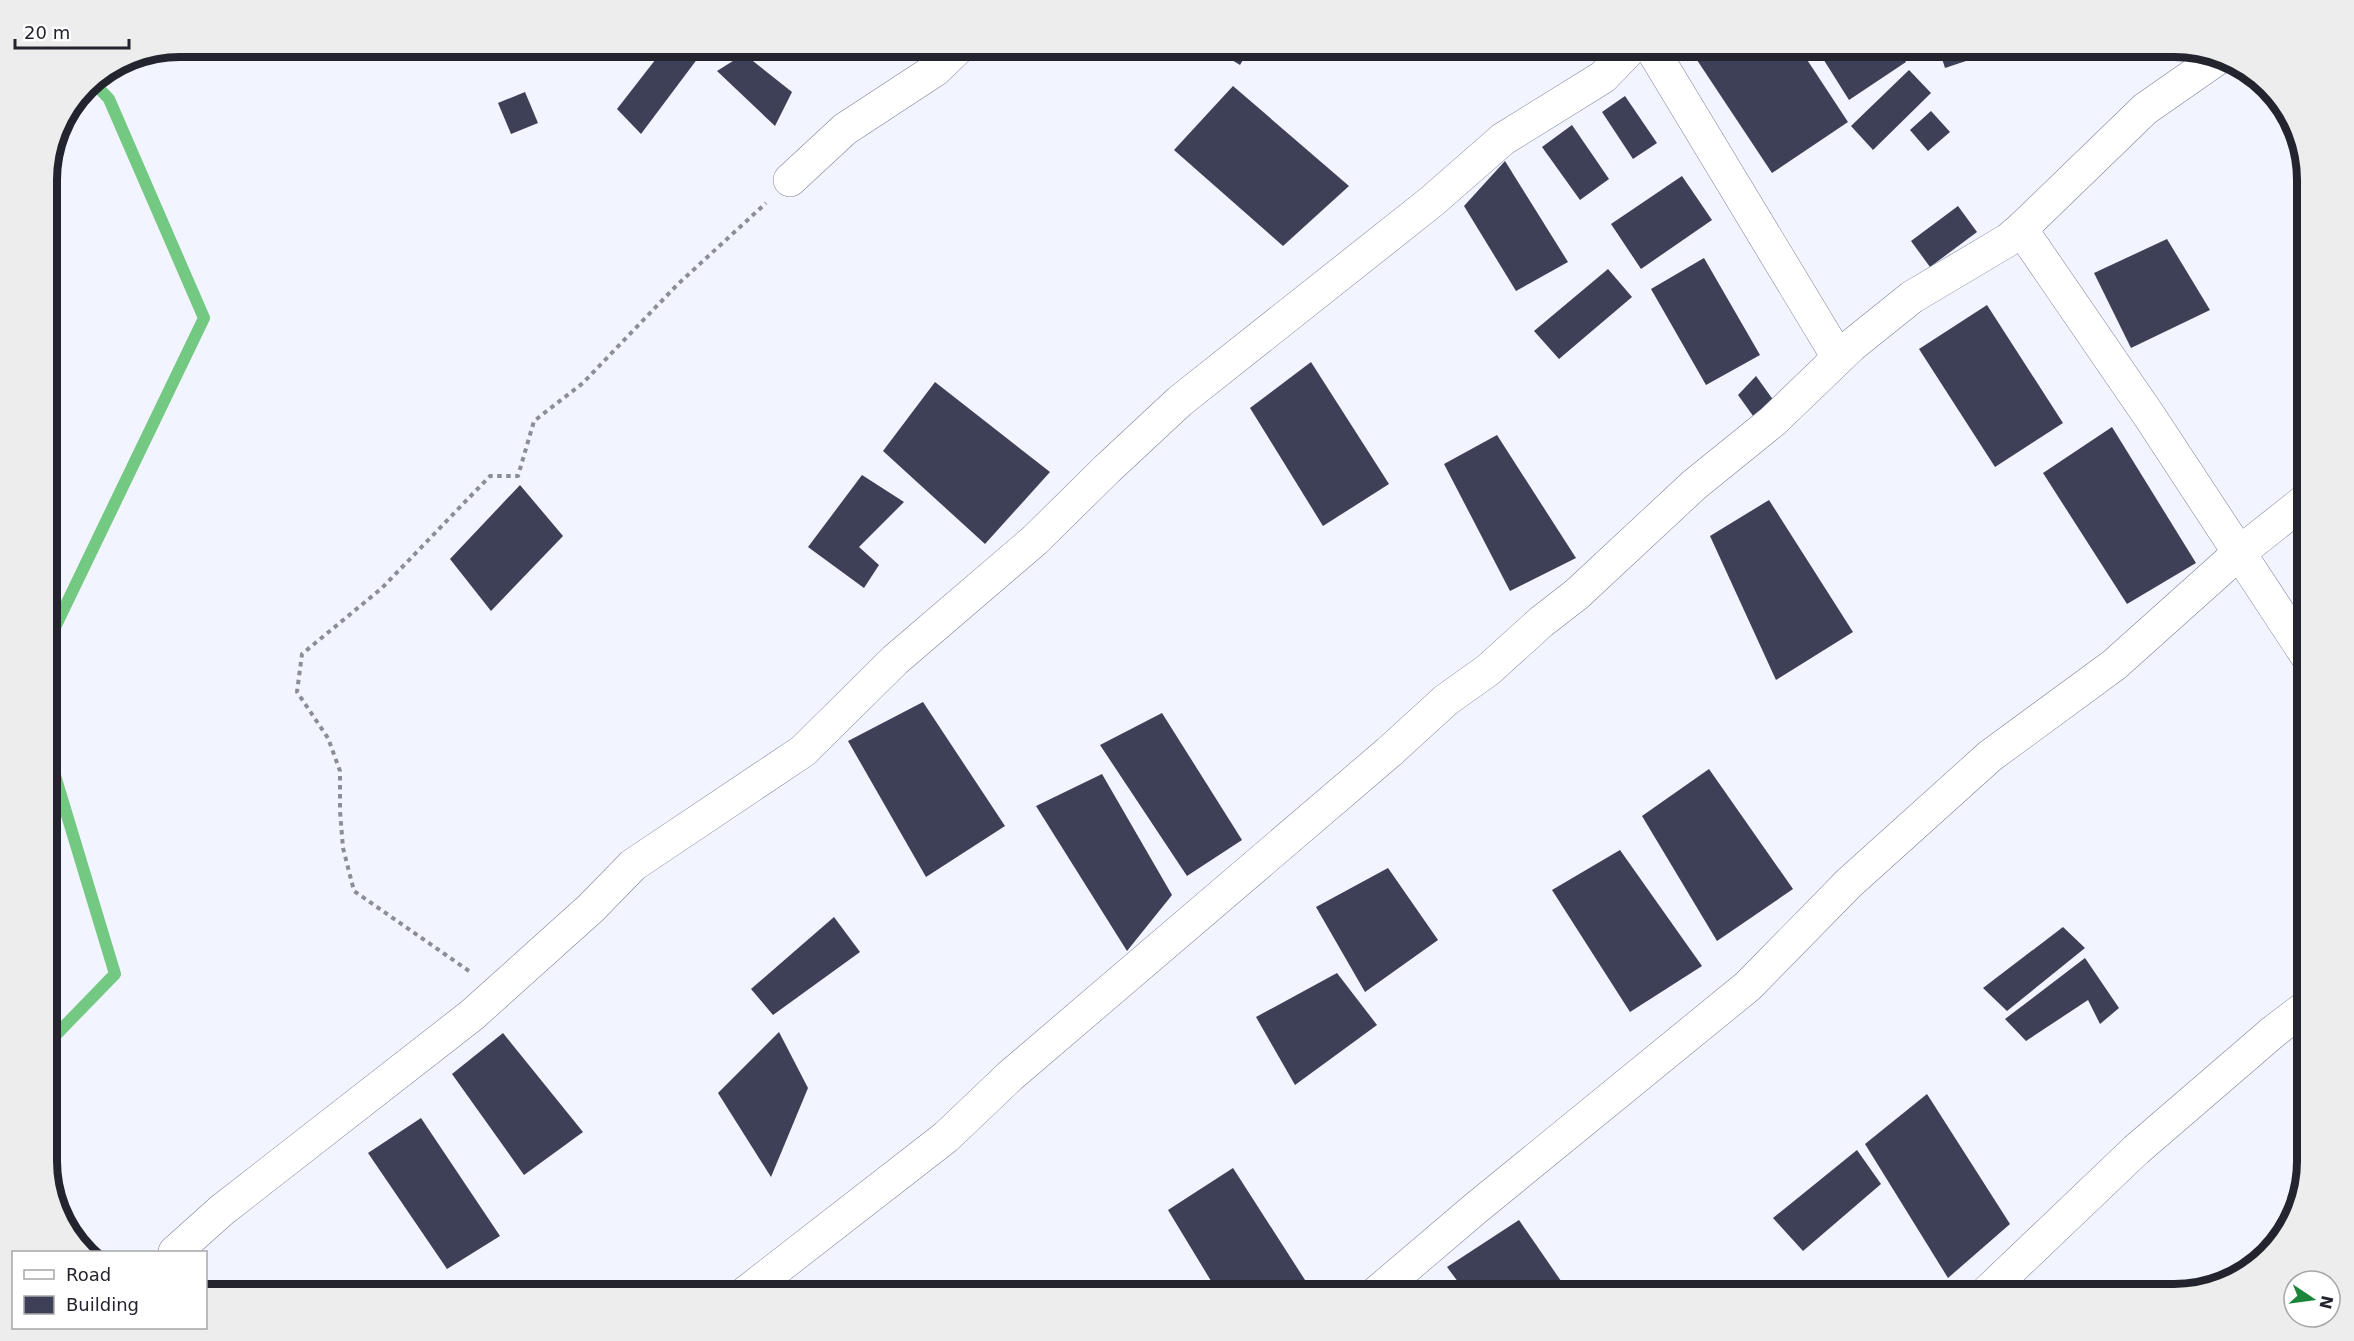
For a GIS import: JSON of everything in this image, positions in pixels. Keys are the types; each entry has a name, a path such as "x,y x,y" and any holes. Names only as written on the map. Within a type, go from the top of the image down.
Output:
{"street":[{"path":"790,180 845,129 934,70 948,57"},
{"path":"176,1251 222,1210 472,1015 591,908 633,865 803,751 896,660 996,575 1107,469 1188,396 1431,202 1503,139 1603,77 1622,57"},
{"path":"1657,57 1838,357"},
{"path":"757,1284 946,1137 1010,1076 1389,752 1446,700 1488,670 1576,594 1694,485 1773,420 1838,357 1912,297 2008,240 2145,109 2211,63"},
{"path":"2021,229 2150,417 2297,641"},
{"path":"1387,1284 1748,986 1850,883 1990,756 2114,665 2240,553 2297,507"},
{"path":"1995,1284 2136,1150 2297,1014"}],"path":[{"path":"498,991 354,891 343,848 340,771 328,738 297,692 303,654 382,588 490,476 518,477 534,422 583,383 677,285 790,180"}],"building":[{"path":"657,57 699,57 641,134 617,109"},
{"path":"739,57 748,57 792,92 775,126 717,71"},
{"path":"1227,57 1245,57 1240,65"},
{"path":"1695,57 1805,57 1848,122 1772,173"},
{"path":"1822,57 1903,57 1906,62 1849,100"},
{"path":"1942,57 1978,57 1945,68"},
{"path":"1909,70 1931,93 1873,150 1851,126"},
{"path":"1233,86 1349,186 1283,246 1174,150"},
{"path":"525,92 538,123 511,134 498,103"},
{"path":"1625,96 1657,143 1633,159 1602,112"},
{"path":"1931,111 1950,132 1928,151 1910,130"},
{"path":"1572,125 1609,179 1580,200 1542,147"},
{"path":"1505,161 1568,262 1516,291 1464,206"},
{"path":"1682,176 1712,220 1641,269 1611,224"},
{"path":"1958,206 1977,232 1930,267 1911,241"},
{"path":"2167,239 2210,310 2131,348 2094,273"},
{"path":"1704,258 1760,355 1706,385 1651,289"},
{"path":"1608,269 1632,297 1559,359 1534,331"},
{"path":"1987,305 2063,423 1995,467 1919,349"},
{"path":"1311,362 1389,484 1323,526 1250,408"},
{"path":"1756,376 1774,401 1756,420 1738,395"},
{"path":"935,382 1050,472 985,544 883,451"},
{"path":"2112,427 2196,563 2127,604 2043,473"},
{"path":"1497,435 1576,558 1510,591 1444,464"},
{"path":"862,475 904,502 859,547 879,565 864,588 808,547"},
{"path":"520,485 563,536 491,611 450,559"},
{"path":"1769,500 1853,632 1776,680 1710,536"},
{"path":"923,702 1005,826 926,877 848,741"},
{"path":"1162,713 1242,840 1187,876 1100,745"},
{"path":"1709,769 1793,889 1717,941 1642,816"},
{"path":"1102,774 1172,895 1127,951 1036,806"},
{"path":"1620,850 1702,966 1630,1012 1552,890"},
{"path":"1388,868 1438,940 1365,992 1316,907"},
{"path":"834,917 860,952 773,1015 751,989"},
{"path":"2063,927 2085,948 2007,1011 1983,988"},
{"path":"2085,958 2119,1008 2100,1024 2088,1000 2026,1041 2005,1019"},
{"path":"1337,973 1377,1025 1295,1085 1256,1017"},
{"path":"779,1032 808,1088 771,1177 718,1093"},
{"path":"503,1033 583,1132 524,1175 452,1074"},
{"path":"1927,1094 2010,1224 1948,1278 1865,1144"},
{"path":"421,1118 500,1236 447,1269 368,1153"},
{"path":"1857,1150 1881,1184 1803,1251 1773,1218"},
{"path":"1233,1168 1308,1284 1213,1284 1168,1210"},
{"path":"1519,1220 1563,1284 1460,1284 1447,1267"}],"waterway":[{"path":"57,623 204,318 109,99 98,88"},
{"path":"57,782 115,974 57,1034"}]}
